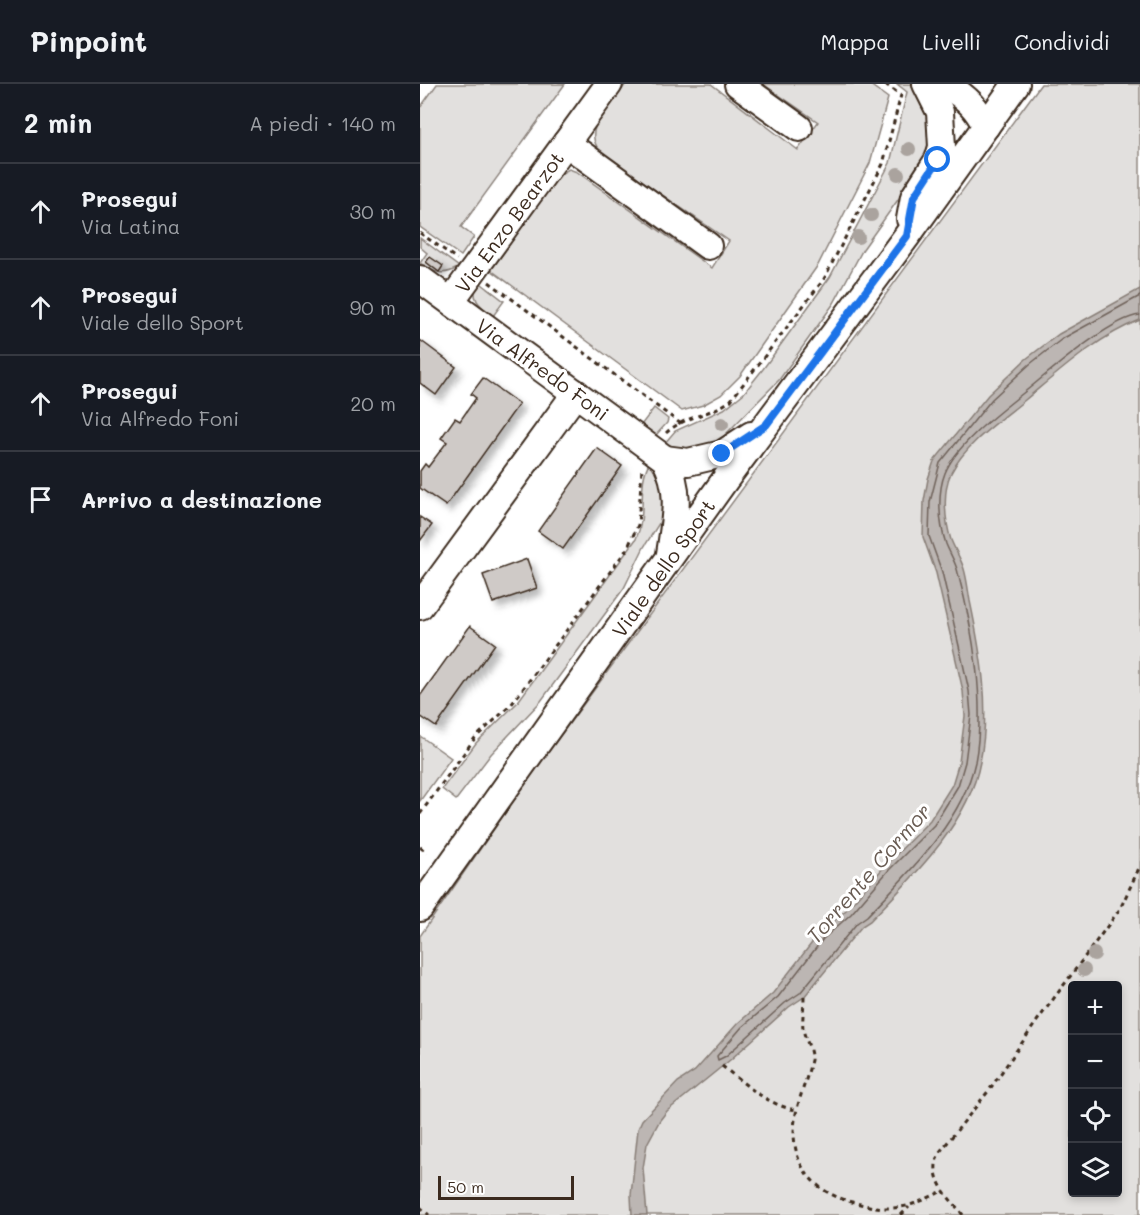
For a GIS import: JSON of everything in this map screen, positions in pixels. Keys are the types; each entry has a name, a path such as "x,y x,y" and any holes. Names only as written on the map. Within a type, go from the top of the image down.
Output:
{"street":[{"name":"Via Enzo Bearzot","path":"451,301 609,84"},
{"path":"738,84 799,128"},
{"path":"937,85 977,84"},
{"name":"Viale dello Sport","path":"420,908 713,497 907,236 1016,84"},
{"path":"907,236 914,197 938,160 942,147 937,85"},
{"path":"937,85 963,95 973,104 986,126"},
{"path":"940,112 962,123 986,126"},
{"name":"Via Enzo Bearzot","path":"566,143 708,246"},
{"name":"Via Alfredo Foni","path":"420,279 667,458 683,486 694,492 713,497"},
{"path":"420,606 576,393"},
{"path":"669,560 676,500 667,458 722,454 766,425"}],"path":[{"path":"420,814 475,738 511,705 627,549 638,525 641,473 667,458 681,423 720,408 736,394 824,279 883,164 901,95 886,84"},
{"path":"420,233 464,264"},
{"path":"484,279 681,423"},
{"path":"420,848 427,853"},
{"path":"963,1215 937,1180 934,1164 939,1153 990,1089 1120,909 1140,866"},
{"path":"804,997 803,1029 811,1059 794,1123 795,1148 803,1170 809,1179 849,1202 886,1208 910,1206"},
{"path":"722,1066 770,1101 797,1110"},
{"path":"901,1215 910,1206 944,1190"},
{"path":"420,1207 429,1215"}],"shaded area":[{"path":"437,84 565,84 461,227 474,237 461,256 420,227 420,108"},
{"path":"626,84 711,84 798,150 818,122 763,84 869,84 888,98 870,163 818,265 740,376 721,395 703,405 682,411 491,270 560,174 569,169 577,172 712,268 729,241 606,156 597,147 594,129 598,120"},
{"path":"897,84 913,84 922,92 935,144 863,249 834,303 779,380 723,437 713,445 683,452 664,444 675,431 724,409 744,393 830,277 890,163 907,92"},
{"path":"1041,84 1140,84 1140,1215 420,1215 420,936 532,774"},
{"path":"420,238 459,267 444,273 420,263 427,253 420,247"},
{"path":"478,281 504,301 493,316 480,305 475,297"},
{"path":"654,408 668,419 656,435 641,425"},
{"path":"650,461 664,480 663,517 644,547 624,588 541,701 491,754 456,800 442,789 476,743 517,703 636,539 641,519 644,480"},
{"path":"420,736 451,758 420,801"}],"water":[{"path":"1140,289 1140,320 1094,345 995,424 965,452 957,462 948,481 945,498 947,524 966,577 981,661 985,701 980,762 974,785 964,807 937,848 903,887 870,921 862,926 804,997 789,1007 730,1060 667,1111 647,1144 643,1168 647,1215 632,1215 631,1195 638,1129 642,1120 678,1082 695,1071 738,1023 773,993 818,935 846,910 930,820 952,785 959,762 965,716 963,691 936,573 923,537 924,501 934,461 988,395 1026,359 1059,334"}],"building":[{"path":"430,257 443,266 439,272 426,262"},
{"path":"420,340 456,367 436,395 420,383"},
{"path":"483,378 519,404 446,506 420,488 420,471 425,464 428,467 447,442 441,438 455,418 460,421 476,398 471,394"},
{"path":"597,448 622,466 563,549 538,531"},
{"path":"420,517 432,525 420,541"},
{"path":"527,559 537,588 493,603 483,575"},
{"path":"470,626 495,644 436,727 420,716 420,696"}],"route":[{"path":"722,454 766,425 907,236 914,197 938,160"}],"water label":[{"name":"Torrente Cormor","path":"868,873"}]}
